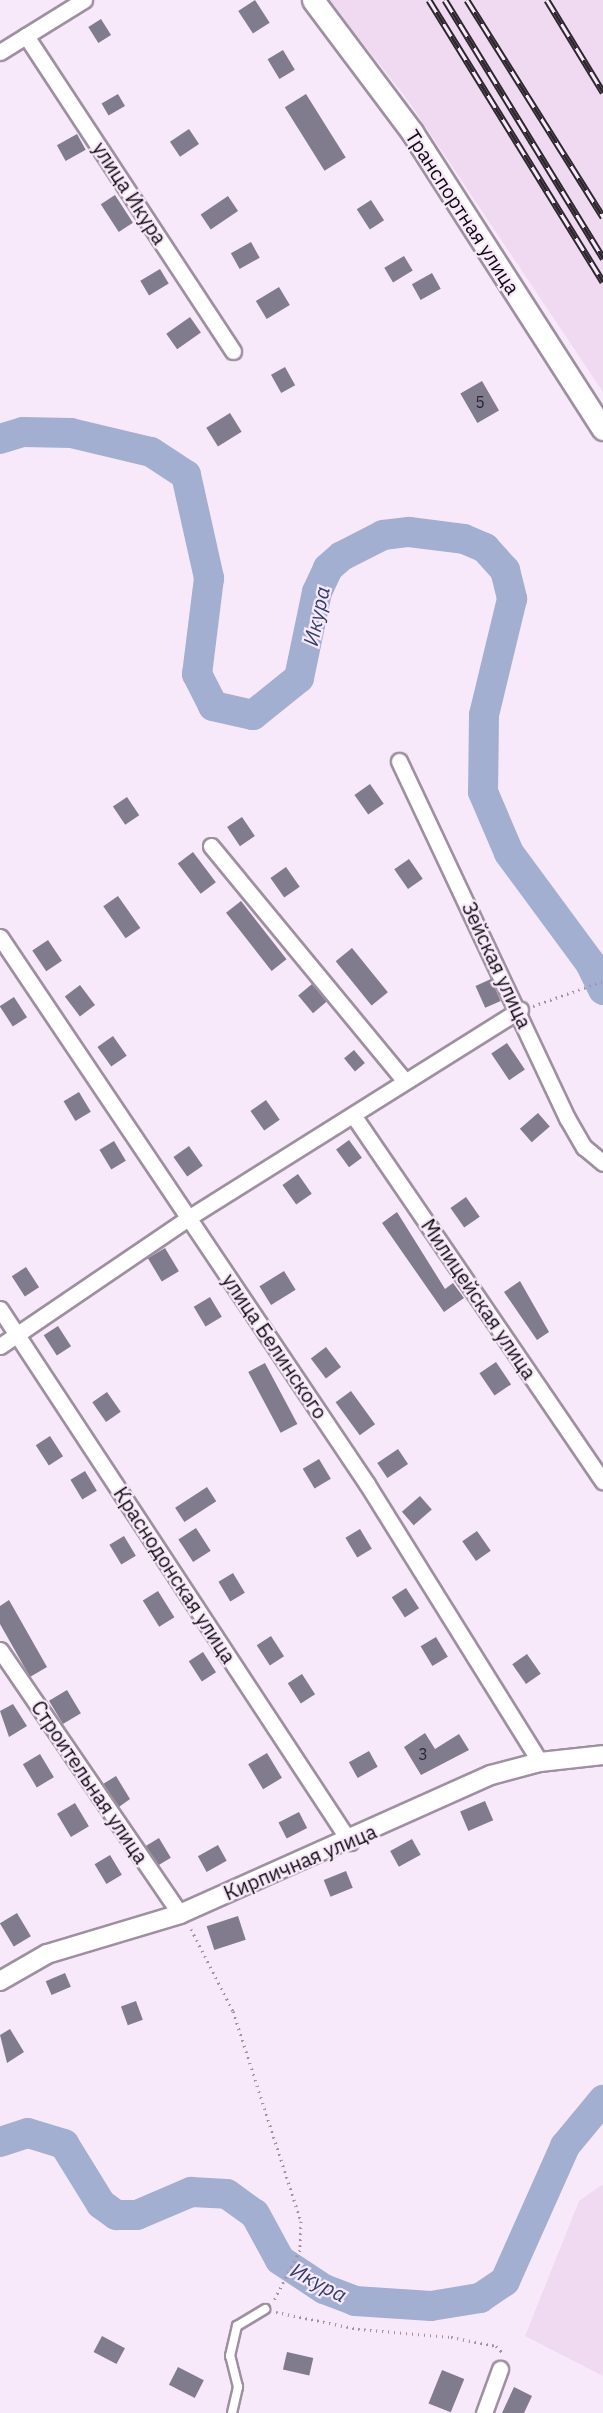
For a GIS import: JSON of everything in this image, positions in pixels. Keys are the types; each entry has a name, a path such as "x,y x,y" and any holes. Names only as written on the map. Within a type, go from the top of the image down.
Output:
{"main road":[{"name":"Транспортная улица","path":"313,0 412,132 603,429"}],"street":[{"path":"0,52 84,0"},
{"name":"улица Икура","path":"26,36 233,351"},
{"name":"Зейская улица","path":"399,761 520,1010 567,1118 584,1147 603,1163"},
{"path":"211,846 405,1081"},
{"name":"улица Белинского","path":"0,937 367,1484 540,1762"},
{"path":"0,1346 18,1336 188,1218 355,1118 405,1081 520,1010"},
{"name":"Милицейская улица","path":"355,1118 603,1481"},
{"name":"Краснодонская улица","path":"0,1309 350,1842"},
{"name":"Строительная улица","path":"0,1650 180,1914"},
{"name":"Кирпичная улица","path":"0,1981 47,1954 180,1914 350,1842 491,1775 540,1762 603,1755"},
{"path":"484,2413 500,2369"}],"lane":[{"path":"232,2413 238,2387 230,2356 237,2326 265,2309"}],"path":[{"path":"520,1010 603,981"},
{"path":"180,1914 202,1945 240,2030 301,2221 296,2258 280,2290"},
{"path":"265,2309 358,2329 496,2346 504,2356 500,2369"}],"shaded area":[{"path":"329,0 603,0 603,392 409,102"},
{"path":"603,2184 603,2376 525,2336 579,2201"}],"building":[{"path":"255,0 270,23 253,34 238,11"},
{"path":"101,19 111,35 98,43 88,27"},
{"path":"283,50 295,70 279,79 268,59"},
{"path":"118,94 125,106 109,116 102,104"},
{"path":"306,94 346,158 325,171 285,107"},
{"path":"189,129 199,144 180,157 170,142"},
{"path":"77,134 86,150 66,161 57,145"},
{"path":"115,195 133,223 119,232 101,204"},
{"path":"228,196 238,211 211,229 201,214"},
{"path":"371,200 384,220 370,229 357,209"},
{"path":"251,242 260,258 240,269 231,253"},
{"path":"404,256 413,271 393,282 384,268"},
{"path":"160,269 169,284 149,295 140,281"},
{"path":"432,273 441,289 421,300 412,284"},
{"path":"279,287 290,305 267,319 256,301"},
{"path":"190,317 201,333 177,349 166,334"},
{"path":"285,367 295,385 281,393 271,375"},
{"path":"482,381 499,410 477,423 460,394"},
{"path":"230,413 242,432 218,446 206,428"},
{"path":"370,784 384,804 368,815 354,795"},
{"path":"127,797 139,815 125,825 113,807"},
{"path":"242,817 255,836 240,846 227,827"},
{"path":"193,852 216,882 201,894 178,863"},
{"path":"409,859 423,879 408,889 394,869"},
{"path":"286,867 300,887 284,898 270,878"},
{"path":"118,896 140,928 126,938 103,906"},
{"path":"241,901 287,959 272,971 226,913"},
{"path":"48,940 62,961 46,971 32,951"},
{"path":"352,948 388,992 372,1006 336,961"},
{"path":"491,979 501,1001 485,1008 475,986"},
{"path":"312,984 327,1002 313,1013 298,996"},
{"path":"80,985 95,1005 80,1016 65,996"},
{"path":"14,997 27,1017 13,1026 0,1006"},
{"path":"113,1036 127,1056 111,1067 97,1047"},
{"path":"507,1043 525,1070 509,1080 491,1054"},
{"path":"354,1050 365,1063 355,1071 344,1058"},
{"path":"79,1092 91,1112 75,1121 64,1101"},
{"path":"266,1100 280,1120 264,1131 250,1111"},
{"path":"538,1113 550,1127 532,1142 520,1129"},
{"path":"349,1140 362,1158 349,1167 336,1149"},
{"path":"114,1141 126,1161 111,1169 99,1150"},
{"path":"189,1146 203,1166 187,1177 173,1157"},
{"path":"298,1174 312,1194 296,1205 282,1185"},
{"path":"466,1197 480,1217 464,1228 450,1208"},
{"path":"397,1212 445,1289 453,1283 464,1298 444,1312 382,1223"},
{"path":"165,1248 179,1271 162,1281 148,1258"},
{"path":"26,1267 39,1287 25,1296 12,1276"},
{"path":"284,1271 296,1290 271,1305 259,1286"},
{"path":"520,1281 549,1332 537,1340 504,1292"},
{"path":"210,1297 222,1317 206,1327 194,1307"},
{"path":"58,1326 71,1346 57,1355 44,1335"},
{"path":"326,1347 341,1367 326,1378 311,1358"},
{"path":"496,1362 511,1384 495,1396 479,1373"},
{"path":"265,1363 297,1424 281,1433 248,1372"},
{"path":"351,1391 375,1424 360,1435 336,1402"},
{"path":"107,1392 121,1412 106,1422 92,1402"},
{"path":"50,1436 63,1456 49,1465 36,1445"},
{"path":"398,1449 408,1464 387,1478 377,1463"},
{"path":"319,1459 331,1479 315,1489 303,1469"},
{"path":"85,1471 97,1491 82,1499 70,1480"},
{"path":"207,1487 216,1501 184,1522 175,1508"},
{"path":"420,1496 432,1510 414,1525 402,1512"},
{"path":"196,1528 211,1551 193,1562 178,1539"},
{"path":"360,1529 372,1549 357,1557 345,1538"},
{"path":"477,1531 491,1551 476,1561 462,1541"},
{"path":"124,1536 136,1556 121,1564 109,1545"},
{"path":"233,1573 245,1593 230,1601 218,1582"},
{"path":"406,1588 419,1608 405,1617 392,1597"},
{"path":"158,1591 174,1617 159,1627 143,1601"},
{"path":"9,1600 47,1667 30,1677 0,1624 0,1606"},
{"path":"271,1636 284,1656 270,1665 257,1645"},
{"path":"436,1637 448,1657 432,1666 421,1646"},
{"path":"203,1652 216,1672 202,1681 189,1661"},
{"path":"527,1654 541,1674 526,1684 512,1664"},
{"path":"302,1674 315,1694 301,1703 288,1683"},
{"path":"67,1690 81,1713 63,1724 49,1701"},
{"path":"13,1704 27,1726 9,1737 0,1711"},
{"path":"425,1733 435,1749 459,1734 469,1750 421,1775 404,1747"},
{"path":"369,1751 378,1767 358,1778 349,1762"},
{"path":"267,1753 282,1778 263,1789 248,1764"},
{"path":"40,1754 54,1777 37,1787 23,1764"},
{"path":"116,1776 130,1799 119,1807 103,1784"},
{"path":"485,1801 493,1820 468,1831 460,1812"},
{"path":"75,1803 89,1826 71,1837 57,1814"},
{"path":"299,1812 307,1828 287,1838 279,1822"},
{"path":"159,1838 171,1858 157,1866 145,1846"},
{"path":"412,1839 421,1855 399,1867 390,1851"},
{"path":"218,1845 227,1861 207,1872 198,1856"},
{"path":"110,1855 122,1875 106,1884 95,1864"},
{"path":"346,1871 353,1888 330,1897 324,1880"},
{"path":"17,1913 31,1936 14,1946 0,1923"},
{"path":"238,1916 246,1940 214,1950 207,1926"},
{"path":"65,1973 71,1987 52,1995 46,1981"},
{"path":"136,2001 143,2020 128,2025 121,2006"},
{"path":"10,2029 24,2052 7,2063 0,2035"},
{"path":"102,2336 125,2348 117,2364 94,2352"},
{"path":"287,2352 313,2358 309,2376 283,2370"},
{"path":"178,2367 204,2380 195,2398 169,2385"},
{"path":"442,2370 464,2379 451,2412 429,2403"},
{"path":"514,2387 532,2396 524,2413 502,2413"}],"waterway":[{"name":"Икура","path":"0,439 23,432 71,433 151,452 186,475 209,578 197,674 213,706 253,715 299,678 317,592 328,568 342,556 383,535 409,532 464,539 485,548 505,570 512,599 484,715 483,792 509,853 590,963 603,990"},
{"name":"Икура","path":"0,2142 28,2133 64,2144 101,2204 116,2215 137,2215 191,2192 227,2194 255,2214 280,2260 324,2289 355,2301 431,2306 480,2298 505,2281 565,2146 603,2100"}],"railway":[{"path":"429,0 603,282"},
{"path":"445,0 603,258"},
{"path":"467,0 603,217"},
{"path":"547,0 603,92"}]}
